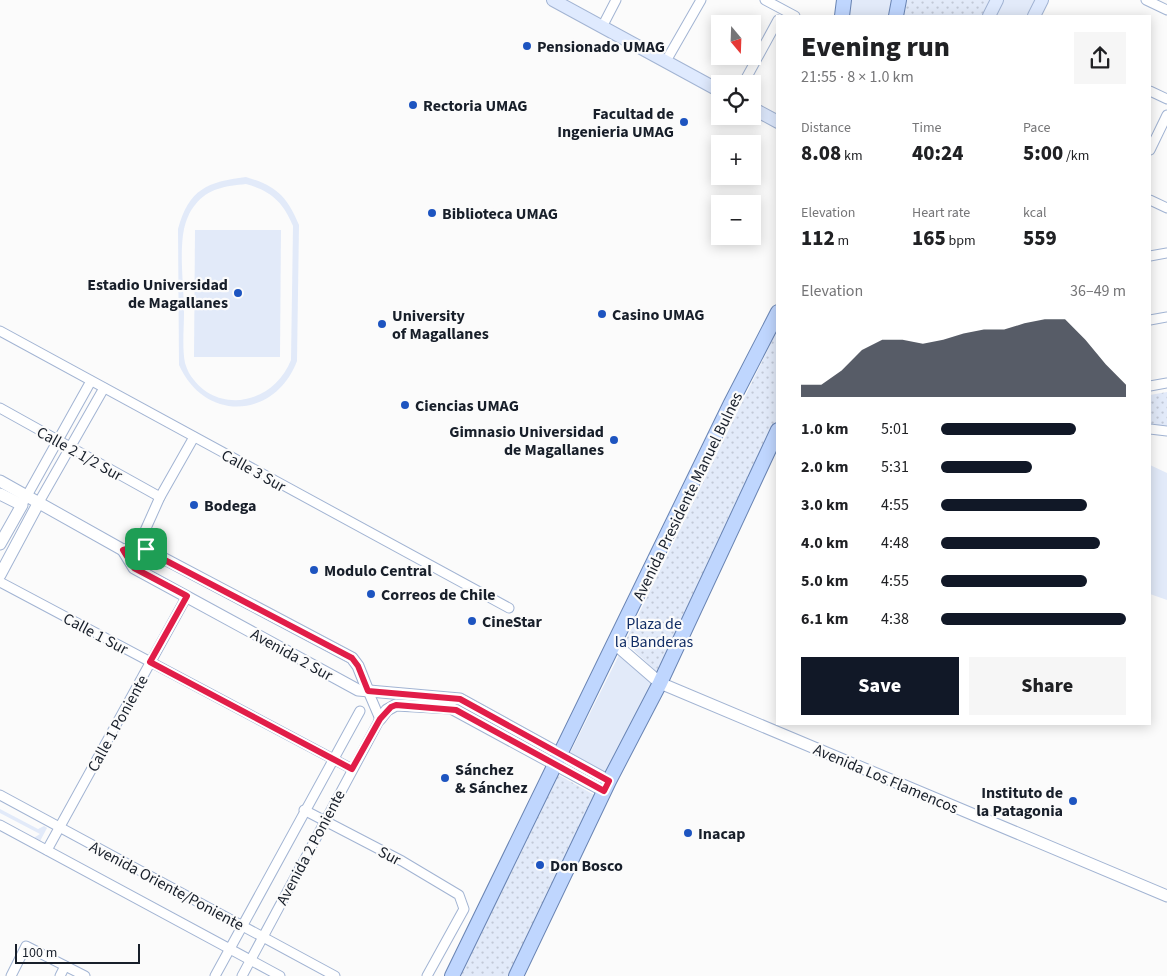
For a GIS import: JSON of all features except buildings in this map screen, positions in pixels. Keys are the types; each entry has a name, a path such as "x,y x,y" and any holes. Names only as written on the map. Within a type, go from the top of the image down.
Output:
{"main road":[{"path":"553,0 711,85"},
{"path":"842,15 844,0"},
{"path":"896,15 899,0"},
{"path":"988,15 996,0"},
{"path":"1034,15 1042,0"},
{"path":"761,113 776,121"},
{"name":"Avenida Presidente Manuel Bulnes","path":"452,976 730,404 776,316"},
{"path":"516,976 607,786 660,683 776,434"},
{"path":"760,470 776,448"}],"street":[{"path":"602,27 616,0"},
{"path":"666,61 701,0"},
{"path":"765,0 781,13"},
{"path":"1146,0 1167,10"},
{"path":"748,75 776,24"},
{"path":"1151,91 1167,99"},
{"path":"1151,148 1167,114"},
{"path":"1151,200 1167,208"},
{"path":"1151,256 1167,253"},
{"path":"1151,320 1167,317"},
{"name":"Calle 3 Sur","path":"0,331 509,608"},
{"path":"0,544 92,381"},
{"path":"1151,386 1167,383"},
{"path":"0,576 36,507 104,388"},
{"name":"Calle 2 1/2 Sur","path":"0,408 160,497"},
{"path":"1151,429 1167,431"},
{"path":"146,549 143,535 160,497 194,437"},
{"name":"Avenida 2 Sur","path":"0,481 36,507 123,550 134,568 358,690 368,691 358,666 352,658 146,549"},
{"name":"Avenida 2 Sur","path":"0,494 24,500"},
{"path":"123,550 138,546 146,549"},
{"name":"Calle 1 Sur","path":"0,582 352,769"},
{"name":"Calle 1 Poniente","path":"47,850 187,596"},
{"name":"Avenida Los Flamencos","path":"615,644 660,683 1167,896"},
{"path":"558,760 460,699 368,691 380,719 391,707 396,705 451,708 607,786"},
{"name":"Avenida 2 Poniente","path":"214,976 360,711"},
{"name":"Avenida 2 Poniente","path":"242,976 323,820 380,719"},
{"name":"Avenida Oriente/Poniente","path":"0,795 335,976"},
{"name":"Sur","path":"304,810 456,891 462,899 464,909 428,976"},
{"name":"Avenida Oriente/Poniente","path":"0,825 280,976"},
{"path":"11,976 26,946 85,976"},
{"path":"60,976 65,966"}],"green space":[{"path":"841,0 894,0 892,15 839,15"},
{"path":"903,0 991,0 984,15 901,15"},
{"path":"1004,0 1039,0 1032,15 996,15"},
{"name":"Estadio Universidad de Magallanes","path":"246,177 273,188 285,199 299,225 297,361 287,380 273,394 257,403 240,406 222,405 205,397 191,384 179,365 178,229 182,215 194,196 210,185","holes":["246,184 269,194 280,204 293,226 291,360 283,375 272,387 244,400 229,400 214,396 200,387 189,373 185,363 183,344 183,239 189,214 200,199 212,191 231,186"]},
{"name":"Estadio Universidad de Magallanes","path":"195,230 281,230 280,357 194,357"},
{"name":"Plaza de la Banderas","path":"776,333 776,424 658,673 625,642"},
{"path":"1167,392 1167,426 1151,424 1151,395"},
{"path":"1151,465 1167,473 1167,600 1151,594"},
{"path":"620,653 653,681 608,774 570,753"},
{"path":"557,774 598,797 513,976 457,976"},
{"path":"0,809 38,829 44,826 47,828 39,843 32,839 40,834 0,813"}],"place":[{"name":"Pensionado UMAG","path":"527,46"},
{"name":"Rectoria UMAG","path":"413,105"},
{"name":"Facultad de Ingenieria UMAG","path":"684,122"},
{"name":"Biblioteca UMAG","path":"432,213"},
{"name":"Estadio Universidad de Magallanes","path":"238,293"},
{"name":"Casino UMAG","path":"602,314"},
{"name":"University of Magallanes","path":"382,324"},
{"name":"Ciencias UMAG","path":"405,405"},
{"name":"Gimnasio Universidad de Magallanes","path":"614,440"},
{"name":"Bodega","path":"194,505"},
{"name":"Modulo Central","path":"314,570"},
{"name":"Correos de Chile","path":"371,594"},
{"name":"CineStar","path":"472,621"},
{"name":"Sánchez & Sánchez","path":"445,778"},
{"name":"Instituto de la Patagonia","path":"1073,801"},
{"name":"Inacap","path":"688,833"},
{"name":"Don Bosco","path":"540,865"}],"route":[{"path":"138,546 146,549 352,658 356,661 368,691 460,699 478,707 609,781 604,791 451,708 396,705 391,707 380,719 352,769 333,759 150,662 187,596 131,566 123,550 138,546"}]}
